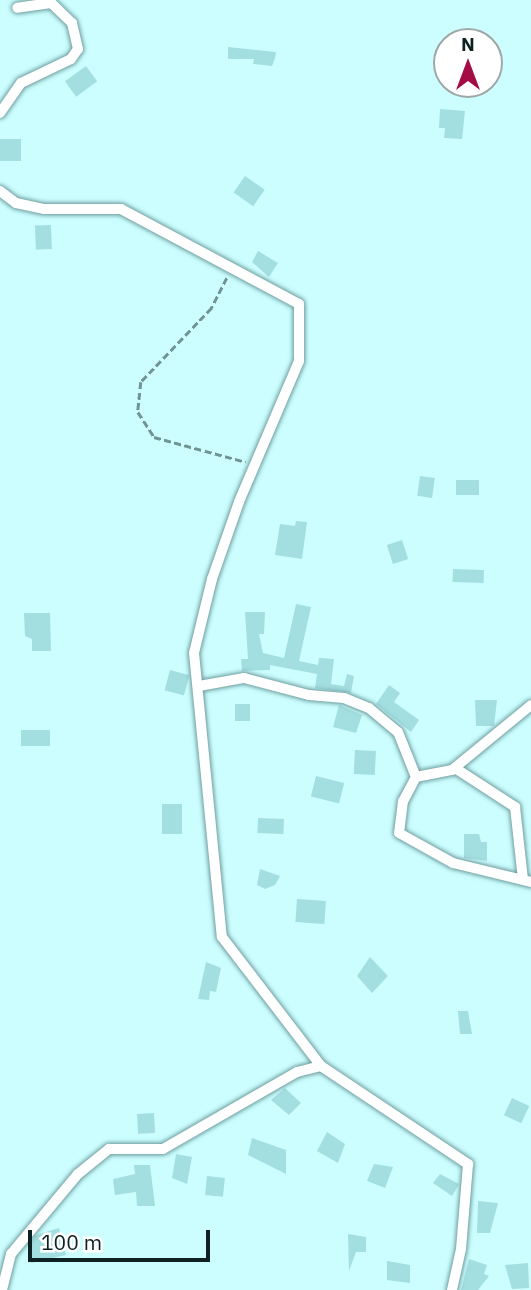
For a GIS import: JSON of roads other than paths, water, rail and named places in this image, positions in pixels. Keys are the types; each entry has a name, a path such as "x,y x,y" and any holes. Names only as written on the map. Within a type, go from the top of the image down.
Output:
{"street":[{"path":"0,113 21,83 71,59 78,49 72,23 51,3 20,4"},
{"path":"0,191 16,203 44,209 121,209 233,265 299,304 299,361 212,579 194,653 222,937 321,1066 468,1164 452,1290"},
{"path":"199,686 243,678 344,698 369,708 398,732 416,777"},
{"path":"455,768 515,807 527,880 453,863 399,833 403,801 416,777 455,768 531,705"},
{"path":"2,1290 10,1254 78,1174 109,1149 163,1149 297,1072 321,1066"}]}
